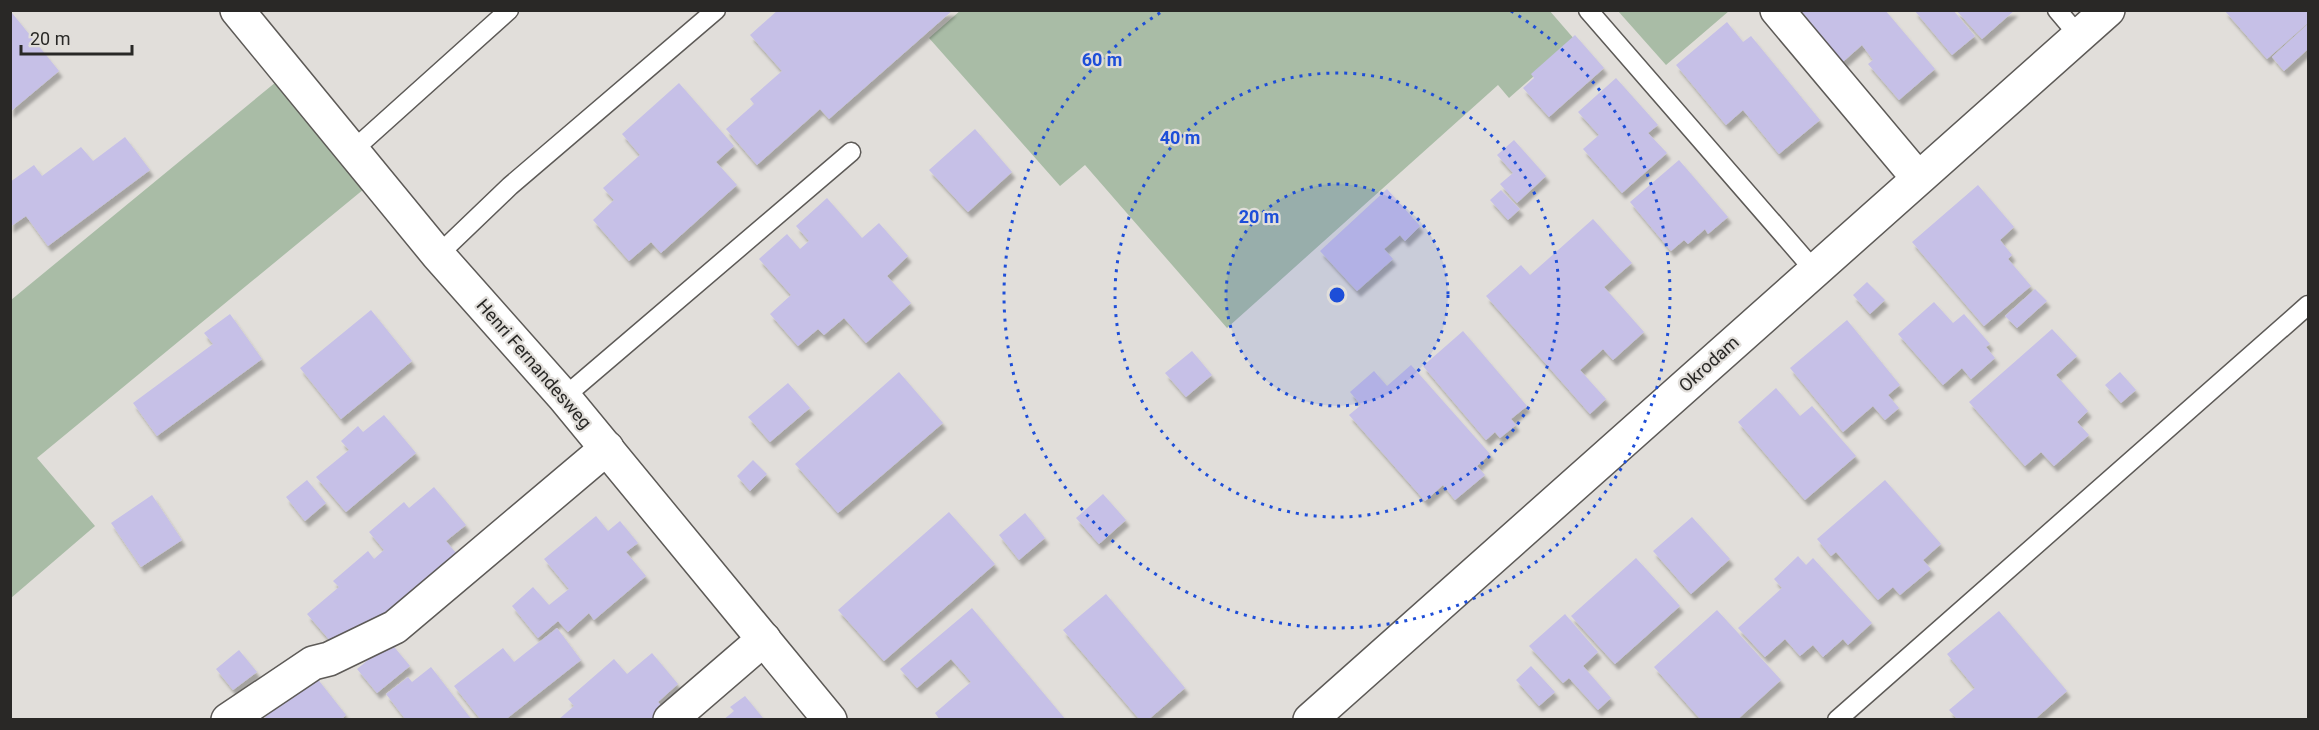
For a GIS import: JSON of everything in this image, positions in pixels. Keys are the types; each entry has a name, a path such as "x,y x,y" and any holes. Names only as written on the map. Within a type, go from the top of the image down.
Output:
{"street":[{"name":"Henri Fernandesweg","path":"237,10 438,255 607,448 830,720"},
{"path":"1777,10 1918,178"},
{"name":"Okrodam","path":"1310,720 2108,10"},
{"path":"228,720 313,663 329,659 395,627 607,448"},
{"path":"670,720 764,639"}],"lane":[{"path":"352,151 509,10"},
{"path":"438,255 510,186 716,10"},
{"path":"1588,10 1814,270"},
{"path":"2057,10 2079,36"},
{"path":"564,397 851,152"},
{"path":"1837,720 2308,305"}],"green space":[{"path":"961,10 1549,10 1575,40 1509,98 1498,85 1227,328 1085,165 1060,186 929,38"},
{"path":"1618,11 1729,11 1666,65"},
{"path":"276,82 364,189 37,458 95,526 11,598 11,300"}],"building":[{"path":"778,10 953,10 829,119 820,109 757,165 726,129 754,104 750,99 782,71 750,35"},
{"path":"1786,10 1885,10 1935,69 1899,100 1868,64 1873,60 1862,45 1836,68"},
{"path":"1914,10 1953,10 1975,36 1952,55"},
{"path":"1956,10 2015,10 1982,39"},
{"path":"2224,10 2308,10 2308,23 2267,59"},
{"path":"12,13 59,71 10,112 10,14"},
{"path":"1727,22 1743,42 1751,36 1820,120 1779,154 1743,110 1726,125 1676,65"},
{"path":"2308,24 2308,49 2284,71 2272,57"},
{"path":"1575,35 1604,68 1549,117 1523,88 1534,78 1531,74"},
{"path":"1616,78 1658,125 1648,133 1667,153 1622,193 1583,149 1599,135 1578,112"},
{"path":"679,83 734,146 716,162 737,185 661,253 651,242 629,261 593,220 614,200 603,188 640,155 622,134"},
{"path":"975,129 1012,172 968,212 929,170"},
{"path":"125,137 150,170 48,246 26,216 10,227 10,182 34,165 42,176 81,147 93,161"},
{"path":"1514,140 1546,176 1517,203 1500,184 1513,173 1497,155"},
{"path":"1679,160 1728,217 1708,234 1705,229 1688,244 1684,240 1671,251 1630,202"},
{"path":"1978,185 2014,227 2000,240 2012,255 2008,259 2031,286 1984,326 1912,242"},
{"path":"1387,189 1420,226 1405,241 1400,235 1384,249 1393,259 1357,291 1320,251"},
{"path":"1501,190 1520,209 1508,220 1490,200"},
{"path":"827,198 862,238 879,223 908,256 887,276 911,303 866,343 844,318 824,335 818,329 798,346 770,314 791,295 759,259 787,234 800,249 809,241 796,226"},
{"path":"1593,219 1632,263 1604,287 1644,332 1613,360 1603,349 1580,370 1606,399 1590,414 1486,296 1521,265 1530,275"},
{"path":"1867,282 1885,300 1870,314 1853,295"},
{"path":"2035,289 2047,301 2017,328 2005,316"},
{"path":"1934,302 1953,323 1964,314 1990,344 1986,347 1995,358 1971,379 1962,368 1943,385 1898,334"},
{"path":"371,310 412,361 341,419 300,368"},
{"path":"230,314 262,359 157,436 133,403 213,344 204,333"},
{"path":"1847,320 1900,385 1888,395 1899,408 1885,420 1873,406 1843,432 1790,368"},
{"path":"2052,329 2077,356 2056,375 2088,411 2077,422 2089,435 2054,466 2041,452 2025,466 1969,402"},
{"path":"1463,331 1527,406 1511,419 1516,425 1500,438 1495,432 1486,440 1423,366"},
{"path":"1192,351 1212,375 1186,397 1165,373"},
{"path":"1411,365 1490,454 1477,466 1485,475 1455,500 1443,485 1425,501 1349,415 1361,405 1350,392 1374,371 1387,386"},
{"path":"899,372 943,423 838,513 795,464"},
{"path":"2120,372 2136,390 2121,403 2105,385"},
{"path":"788,383 810,408 770,442 748,417"},
{"path":"1776,388 1800,416 1812,406 1856,456 1805,500 1738,422"},
{"path":"384,415 416,453 346,512 316,477 349,450 341,441 358,426 363,432"},
{"path":"753,460 767,474 750,491 737,476"},
{"path":"307,480 326,503 305,521 286,497"},
{"path":"1885,480 1941,544 1923,560 1931,569 1900,595 1893,587 1878,600 1836,552 1831,556 1817,539"},
{"path":"434,487 466,525 446,541 461,559 338,650 307,614 339,587 333,581 368,551 374,559 384,550 369,532 404,502 409,508"},
{"path":"1103,494 1126,520 1099,544 1076,518"},
{"path":"152,495 182,540 141,567 111,523"},
{"path":"949,512 995,564 884,661 838,610"},
{"path":"1025,513 1045,538 1019,560 999,535"},
{"path":"596,516 608,531 620,521 638,543 626,552 646,576 594,620 589,613 568,632 558,621 538,638 512,606 533,587 549,605 569,589 544,559"},
{"path":"1692,517 1730,559 1691,594 1653,551"},
{"path":"1798,556 1806,565 1813,558 1872,623 1848,645 1843,639 1823,657 1813,645 1800,656 1785,639 1765,657 1738,628 1782,588 1774,579"},
{"path":"1636,558 1680,606 1615,664 1571,616"},
{"path":"1106,594 1185,688 1148,720 1140,720 1063,630"},
{"path":"972,608 1066,720 940,720 935,713 971,682 951,659 917,688 900,669"},
{"path":"1717,610 1781,680 1737,720 1701,720 1654,667"},
{"path":"1999,611 2067,691 2034,720 1958,720 1949,710 1975,688 1947,654"},
{"path":"1565,614 1598,652 1583,666 1611,698 1598,710 1569,678 1563,683 1529,646"},
{"path":"557,628 581,660 505,720 481,720 454,686 503,648 514,662"},
{"path":"390,642 410,666 377,693 357,669"},
{"path":"239,650 257,672 233,690 216,669"},
{"path":"652,653 678,684 658,702 664,709 652,720 558,720 574,706 568,699 614,659 627,674"},
{"path":"1531,666 1555,692 1539,706 1516,680"},
{"path":"431,667 472,720 406,720 386,694 408,677 412,682"},
{"path":"316,677 346,715 341,720 267,720 265,717"},
{"path":"745,696 763,718 723,720 734,711 730,707"}]}
